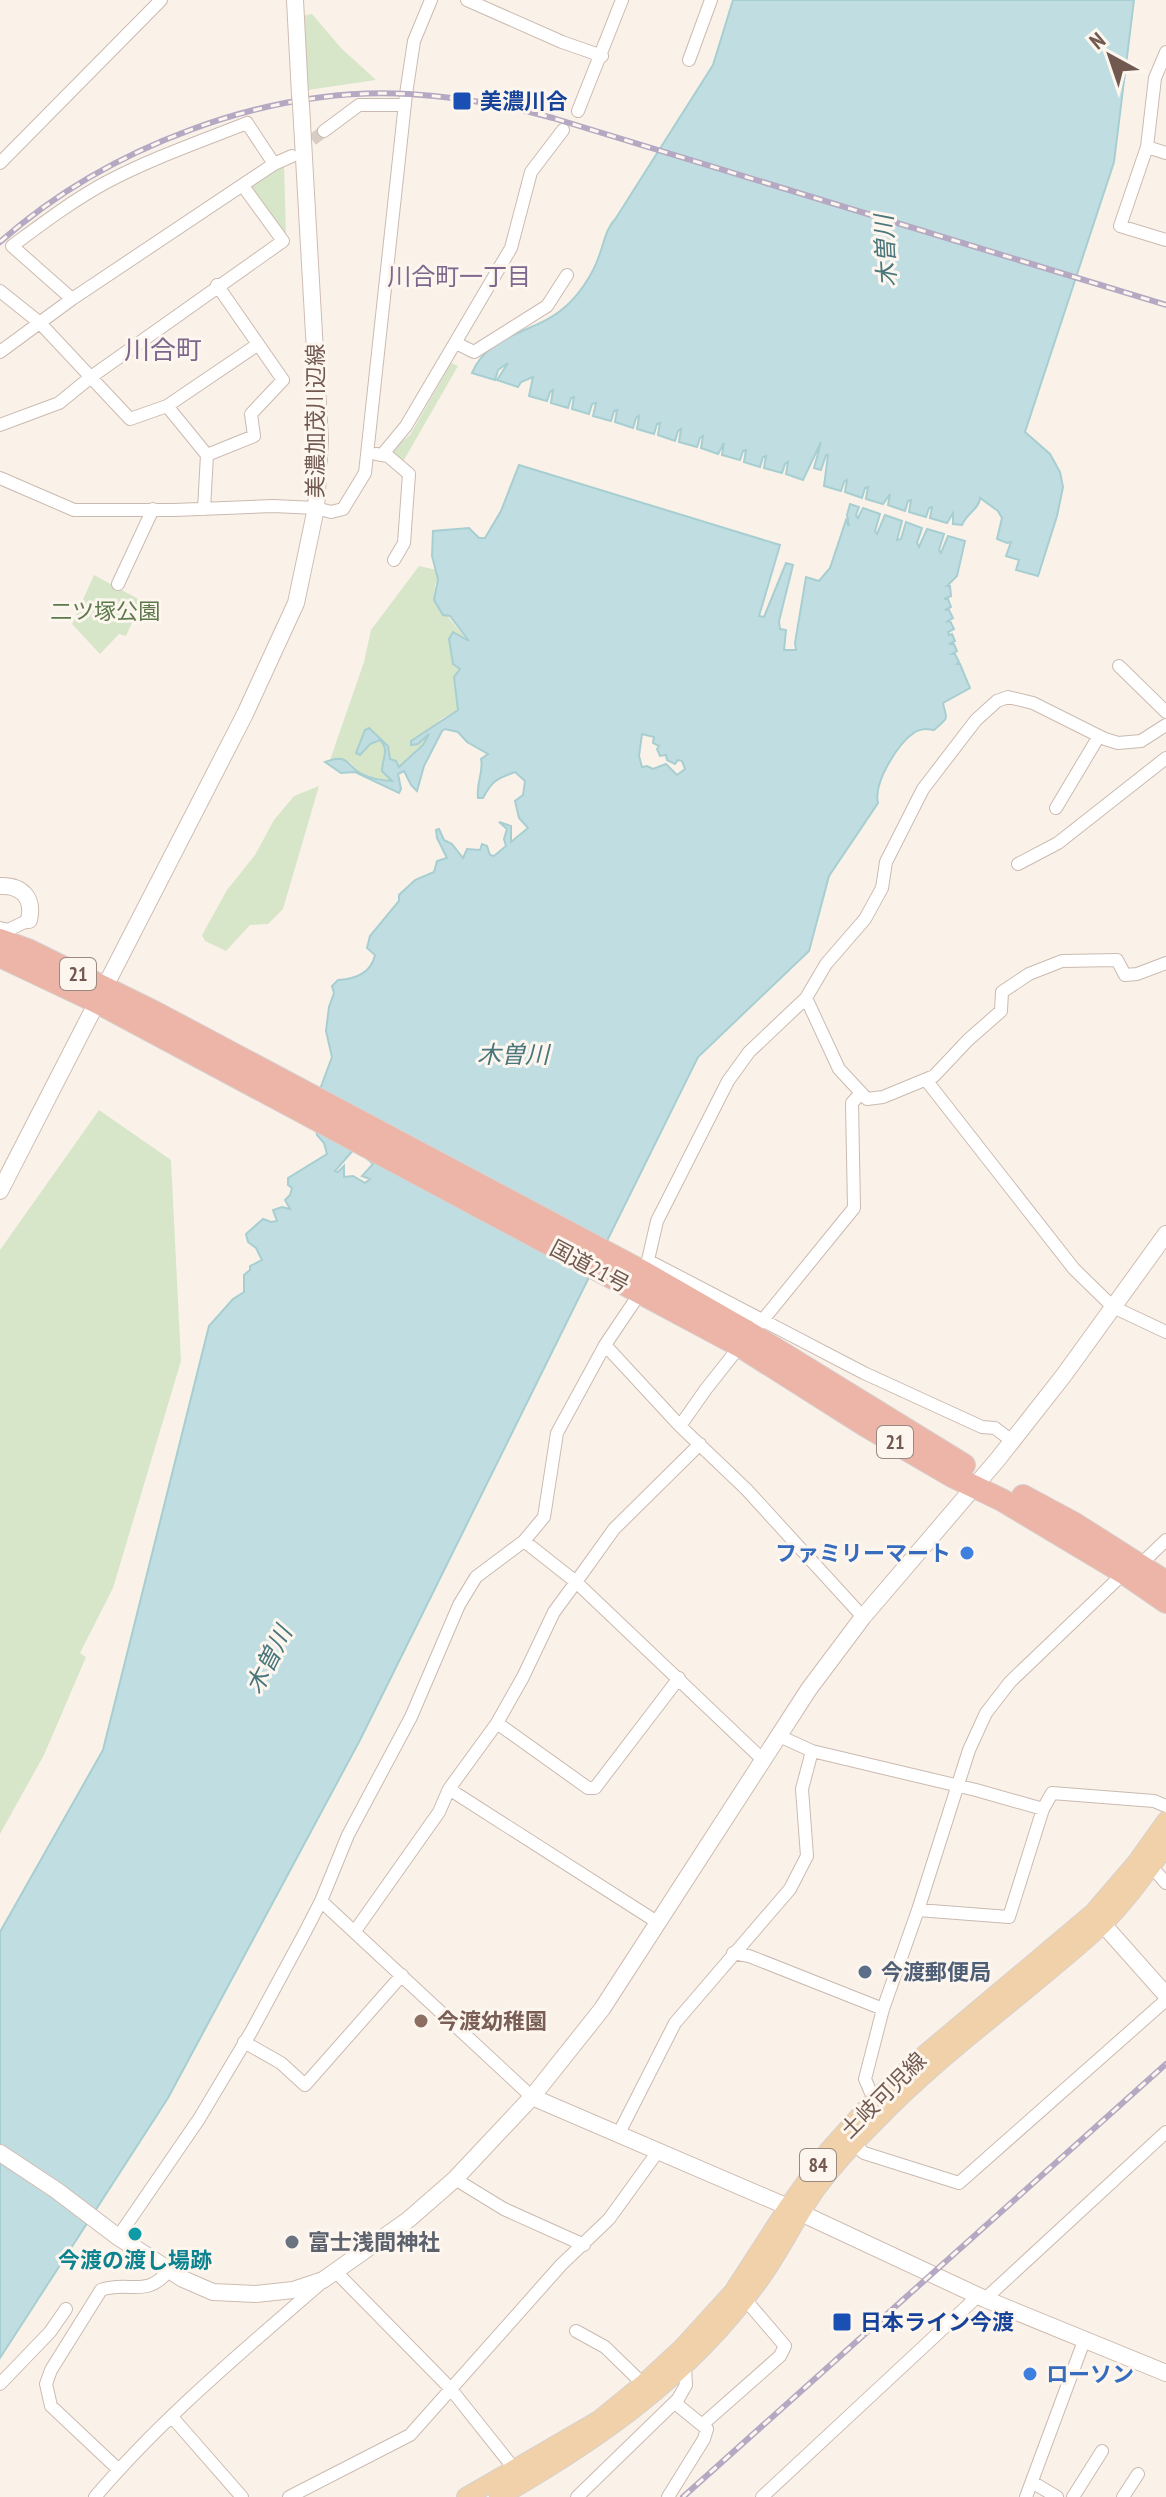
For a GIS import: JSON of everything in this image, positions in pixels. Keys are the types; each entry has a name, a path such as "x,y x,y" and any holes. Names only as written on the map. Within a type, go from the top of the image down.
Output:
{"highway":[{"name":"国道21号","path":"0,940 30,960 751,1334 868,1427 978,1480 1002,1500 1132,1569 1166,1582"},
{"name":"国道21号","path":"0,956 30,960"},
{"name":"国道21号","path":"1132,1569 1166,1602"}],"main road":[{"name":"土岐可児線","path":"466,2497 516,2471 599,2420 683,2347 733,2292 794,2211 828,2151 874,2100 922,2056 1098,1918 1166,1821"},
{"name":"土岐可児線","path":"499,2497 568,2457 685,2368 743,2301 780,2249 794,2211 854,2144 1098,1918 1151,1866 1166,1846"}],"street":[{"path":"0,163 161,0"},
{"name":"美濃加茂川辺線","path":"0,1191 277,649 296,603 316,508 320,440 295,0"},
{"path":"0,478 74,510 273,506 316,508 331,512 343,509 365,473 405,105 414,41 431,0"},
{"path":"467,0 602,56"},
{"path":"578,111 622,0"},
{"path":"689,60 711,0"},
{"path":"1166,52 1155,78 1147,147 1120,226 1166,240"},
{"path":"324,131 359,105 405,105"},
{"path":"72,299 12,246 103,184 167,154 247,123 274,164"},
{"path":"382,455 406,426 511,248 531,172 563,130"},
{"path":"1147,147 1166,153"},
{"path":"2,348 274,164 292,156"},
{"path":"0,425 59,403 217,285 283,241 243,186"},
{"path":"456,343 474,352 547,306 567,275"},
{"path":"207,455 254,436 251,414 283,380 217,285"},
{"path":"0,291 40,323 130,419 167,406 257,345"},
{"path":"167,406 207,455 204,509"},
{"path":"367,452 388,456 409,474 404,543 394,560"},
{"path":"118,584 153,509"},
{"path":"1119,666 1166,712"},
{"path":"112,2233 199,2119 244,2042 321,1901 348,1835 411,1717 459,1605 476,1577 524,1541 544,1517 557,1433 605,1345 638,1276 657,1221 728,1081 749,1052 806,998 826,964 865,919 882,888 886,862 923,789 976,720 997,701 1008,697 1033,703 1118,743 1141,741 1166,725"},
{"path":"1056,808 1099,736"},
{"path":"1018,864 1058,843 1166,758"},
{"path":"0,886 13,886 26,895 32,907 29,920 30,960 0,965"},
{"path":"0,928 8,930 29,920"},
{"path":"806,998 839,1069 867,1099 883,1097 934,1076 1001,1011 1002,992 1029,974 1062,961 1117,960 1125,975 1137,974 1166,963"},
{"path":"926,1080 1074,1269 1113,1307 1166,1332"},
{"path":"680,1426 706,1389 854,1208 852,1103 860,1094"},
{"path":"95,2497 172,2417 330,2276 408,2220 455,2179 532,2097 602,2009 777,1735 863,1617 1012,1441 1166,1234"},
{"path":"638,1276 751,1334 864,1373 982,1427 1000,1431 1012,1441"},
{"path":"605,1345 680,1426 746,1489 863,1617"},
{"path":"355,1931 439,1812 449,1789 497,1723 554,1612 614,1529 700,1444"},
{"path":"874,2100 865,2079 883,2009 969,1750 986,1713 1010,1682 1166,1540"},
{"path":"524,1541 576,1582 762,1759"},
{"path":"497,1723 588,1788 595,1788 679,1678"},
{"path":"777,1735 812,1751 1043,1809"},
{"path":"619,2133 675,2023 790,1889 807,1856 802,1789 812,1751"},
{"path":"449,1789 657,1922"},
{"path":"918,1910 1009,1917 1043,1809 1052,1793 1154,1801 1166,1806"},
{"path":"1151,1866 1166,1883"},
{"path":"321,1901 532,2097 659,2150 982,2297 1166,2373"},
{"path":"854,2144 864,2153 959,2183 1166,1997 1098,1918"},
{"path":"733,1953 762,1961 883,2009"},
{"path":"244,2042 281,2063 305,2085 402,1975"},
{"path":"762,2497 1166,2132"},
{"path":"289,2497 410,2435 561,2265 609,2219 659,2150"},
{"path":"0,2153 112,2233 169,2270 213,2292 256,2294 293,2290 330,2276"},
{"path":"455,2179 504,2209 584,2245"},
{"path":"119,2470 51,2406 46,2384 51,2370 101,2290 113,2285 142,2289 151,2286 169,2270"},
{"path":"330,2276 450,2388 516,2471"},
{"path":"703,2424 780,2356 785,2346 743,2301"},
{"path":"0,2384 50,2332 66,2309"},
{"path":"576,2331 605,2347 643,2384"},
{"path":"1026,2497 1084,2341"},
{"path":"577,2497 675,2403 686,2385 685,2368"},
{"path":"668,2497 707,2429 675,2403"},
{"path":"172,2417 242,2497"},
{"path":"1073,2497 1102,2451"},
{"path":"1123,2497 1138,2474"},
{"path":"1032,2482 1057,2497"}],"green space":[{"path":"312,14 341,48 376,80 308,90 302,16"},
{"path":"284,163 286,236 251,186"},
{"path":"451,363 458,366 404,460 388,453 410,435"},
{"path":"419,566 437,570 434,600 469,642 454,632 449,639 455,666 460,669 456,683 458,710 441,719 427,734 423,745 401,766 397,767 397,763 390,760 388,746 380,740 385,748 384,773 393,779 389,782 360,773 350,762 330,760 364,662 371,630"},
{"name":"二ツ塚公園","path":"94,575 142,601 126,636 119,634 100,654 72,624"},
{"path":"319,786 283,909 268,924 250,925 226,951 205,941 202,935 227,890 255,855 274,820 294,796"},
{"path":"99,1110 171,1160 181,1361 113,1588 80,1653 86,1657 44,1755 0,1834 0,1250"}],"water":[{"name":"木曽川","path":"733,0 1134,0 1114,162 1025,432 1050,454 1060,472 1063,487 1038,576 1016,570 1019,560 1006,556 1011,542 997,539 1002,518 998,511 980,498 962,525 953,524 953,513 947,523 930,518 932,507 926,517 909,512 911,500 905,511 888,505 890,494 883,504 866,499 868,487 862,498 845,492 847,480 841,491 824,486 828,455 821,470 814,468 821,442 803,480 786,474 788,462 782,473 764,468 766,456 760,467 744,462 746,450 740,460 722,455 724,443 718,454 701,448 703,436 697,447 679,442 681,429 675,441 658,435 660,423 654,434 637,429 639,416 633,428 615,422 617,410 611,421 593,416 596,403 592,404 589,414 572,409 574,397 568,408 551,403 553,390 547,401 529,396 533,377 521,382 518,387 497,380 508,363 498,370 495,380 472,373 489,349 553,316 585,284 610,227 713,65"},
{"name":"木曽川","path":"519,465 780,545 759,616 764,617 786,563 793,565 779,621 780,629 786,630 784,650 796,650 806,577 819,581 830,568 846,520 849,526 847,515 850,504 859,507 858,518 863,508 880,514 875,531 877,534 885,515 902,521 897,540 901,539 906,522 922,528 917,543 919,547 927,529 944,534 939,550 941,553 948,536 965,541 957,576 947,586 950,586 951,596 944,599 948,599 951,607 945,610 949,610 953,618 946,622 950,621 954,629 948,632 955,641 949,644 954,644 957,651 952,654 955,654 970,688 943,703 946,717 943,722 934,730 922,729 908,737 888,764 879,785 878,803 829,876 809,951 698,1057 360,1740 168,2098 0,2358 0,1932 103,1750 209,1326 233,1299 244,1292 244,1275 250,1266 262,1260 256,1248 248,1242 246,1234 263,1219 277,1221 273,1210 282,1207 290,1209 285,1200 292,1188 288,1185 288,1178 327,1154 324,1143 317,1135 313,1108 332,1057 326,1031 334,993 332,986 338,980 361,974 370,967 375,955 367,948 370,936 399,901 399,895 415,880 434,872 437,861 447,858 436,830 439,829 444,840 452,844 463,858 467,849 480,850 482,844 494,856 506,846 504,839 507,829 499,822 511,826 511,842 528,828 519,818 515,801 523,795 525,781 515,772 495,781 483,798 478,798 481,759 488,754 467,742 458,732 442,731 424,766 417,791 404,771 398,774 399,793 355,772 341,773 325,762 343,759 364,775 392,781 382,771 385,751 380,740 370,744 360,755 356,753 365,730 369,728 388,746 390,759 396,761 399,767 423,745 429,734 418,744 411,745 411,741 458,710 454,677 460,669 453,664 449,639 453,632 469,641 450,616 443,615 434,600 438,579 432,556 433,531 469,528 479,538 485,538 501,511","holes":["642,734 654,737 653,743 659,746 660,756 666,755 667,760 675,764 678,760 682,761 685,769 677,775 666,764 653,769 642,767 639,756","355,1148 373,1164 362,1176 370,1179 365,1183 353,1176 344,1177 344,1166 335,1171"]}],"tunnel":[{"path":"298,151 324,131"}],"railway":[{"path":"0,242 42,208 89,178 138,152 191,130 245,113 300,101 355,94 409,94 482,102 553,118 1166,305"},
{"path":"683,2497 1166,2064"}],"place":[{"name":"美濃川合","path":"462,101"},
{"name":"ファミリーマート","path":"967,1553"},
{"name":"今渡郵便局","path":"865,1972"},
{"name":"今渡幼稚園","path":"421,2021"},
{"name":"今渡の渡し場跡","path":"135,2234"},
{"name":"富士浅間神社","path":"292,2242"},
{"name":"日本ライン今渡","path":"842,2322"},
{"name":"ローソン","path":"1030,2374"}],"district":[{"name":"川合町一丁目","path":"459,277"},
{"name":"川合町","path":"163,350"}]}
